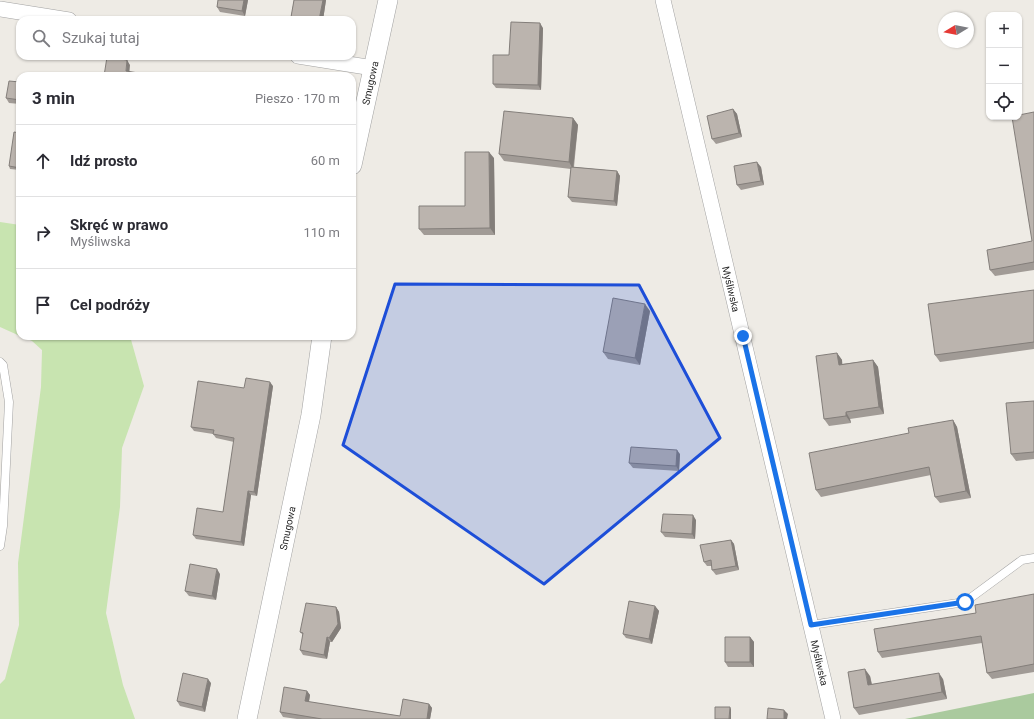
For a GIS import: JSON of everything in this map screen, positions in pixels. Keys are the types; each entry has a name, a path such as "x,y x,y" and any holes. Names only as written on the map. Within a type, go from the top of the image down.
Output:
{"street":[{"name":"Smugowa","path":"356,147 388,0"},
{"name":"Myśliwska","path":"663,0 833,719"},
{"path":"0,9 44,16"},
{"path":"323,60 373,68"},
{"name":"Smugowa","path":"248,719 311,415 321,340"}],"lane":[{"path":"0,362 3,365 9,402 4,434 2,526 0,546"},
{"path":"811,625 965,602 1022,560 1034,558"}],"highlighted area":[{"path":"395,284 639,285 720,438 544,584 343,445"}],"green space":[{"path":"0,222 16,224 16,334 0,327"},
{"path":"30,340 131,340 144,386 122,448 120,507 106,613 123,685 135,719 0,719 0,684 5,679 19,625 18,563 41,387 42,350"},
{"path":"1034,693 1034,719 905,719"}],"building":[{"path":"218,0 244,0 242,11 217,7"},
{"path":"294,0 323,0 320,16 291,16"},
{"path":"511,22 540,23 538,85 493,84 493,55 509,55"},
{"path":"107,60 127,60 126,71 132,72 105,72"},
{"path":"9,81 16,82 16,99 6,98"},
{"path":"733,109 739,133 712,139 707,116"},
{"path":"504,111 573,118 569,162 499,154"},
{"path":"1034,112 1034,262 990,270 987,250 1032,241 1012,120 1022,120 1022,114"},
{"path":"14,132 16,132 16,167 9,166"},
{"path":"465,152 489,152 490,228 419,229 419,206 465,206"},
{"path":"757,162 761,181 737,185 734,166"},
{"path":"571,167 617,171 614,201 568,197"},
{"path":"1034,290 1034,342 935,355 928,304"},
{"path":"613,298 645,304 635,358 603,352"},
{"path":"837,353 839,365 873,360 879,407 846,412 846,416 824,419 816,356"},
{"path":"246,378 270,382 254,492 248,491 241,542 193,535 197,508 223,512 234,438 213,434 214,430 191,427 198,381 244,388"},
{"path":"1034,401 1034,452 1011,454 1006,403"},
{"path":"953,420 966,491 935,497 929,467 816,490 809,453 909,433 908,428"},
{"path":"631,447 677,450 676,466 629,463"},
{"path":"663,514 693,515 692,534 661,532"},
{"path":"731,540 736,566 712,570 711,560 704,562 700,545"},
{"path":"190,564 217,569 212,596 185,591"},
{"path":"1034,594 1034,664 987,673 981,636 878,652 874,629 976,613 975,605"},
{"path":"629,601 655,606 649,639 623,634"},
{"path":"306,603 336,607 338,624 329,638 327,637 324,655 300,650 303,633 300,632"},
{"path":"725,637 750,637 750,662 725,662"},
{"path":"865,669 868,685 939,673 942,692 854,708 848,672"},
{"path":"183,673 208,679 202,707 177,701"},
{"path":"284,687 307,691 305,701 400,716 403,699 429,704 427,719 322,719 280,712"},
{"path":"715,707 730,707 729,719 715,719"},
{"path":"768,708 784,710 784,719 767,719"}],"route":[{"path":"743,336 811,625 965,602"}]}
